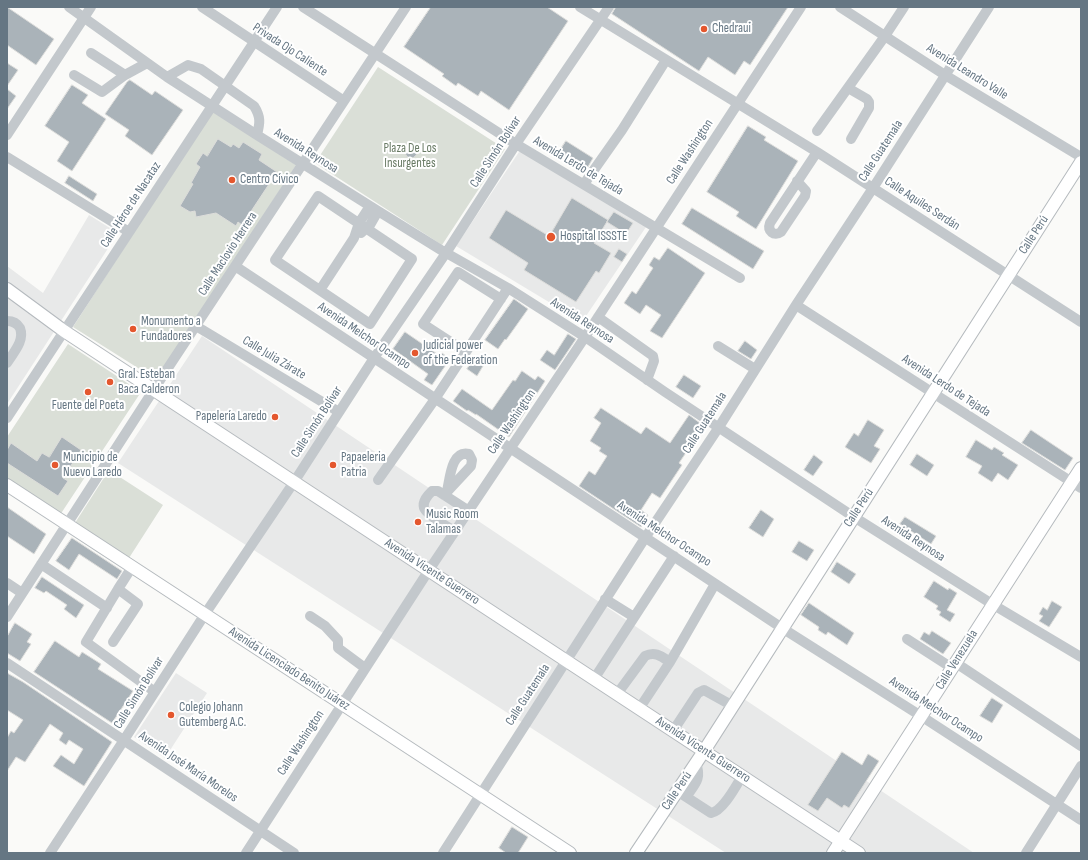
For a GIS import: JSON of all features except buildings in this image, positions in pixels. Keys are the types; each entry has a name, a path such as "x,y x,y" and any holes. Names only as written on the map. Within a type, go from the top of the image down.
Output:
{"main road":[{"name":"Calle Perú","path":"636,853 682,794 696,763 1081,162"},
{"name":"Avenida Vicente Guerrero","path":"7,289 64,331 859,853"},
{"name":"Calle Venezuela","path":"833,853 922,716 992,604 1076,485 1081,468"},
{"name":"Avenida Licenciado Benito Juárez","path":"7,486 570,853"}],"street":[{"name":"Avenida Reynosa","path":"69,7 167,77 302,164 446,253 508,288 585,337 647,380 854,517 992,604 1081,657"},
{"path":"7,135 91,7"},
{"name":"Privada Ojo Caliente","path":"202,7 344,101"},
{"name":"Calle Héroe de Nacataz","path":"7,418 277,7"},
{"name":"Avenida Lerdo de Tejada","path":"303,7 516,144 740,278"},
{"name":"Calle Maclovio Herrera","path":"7,616 406,7"},
{"name":"Calle Aquiles Serdán","path":"580,7 817,152 1081,322"},
{"name":"Calle Simón Bolívar","path":"50,853 204,614 294,482 374,358 446,253 516,144 609,7"},
{"name":"Calle Washington","path":"246,853 429,570 585,337 801,7"},
{"name":"Avenida Leandro Valle","path":"840,7 945,74 1081,156"},
{"path":"817,131 904,7"},
{"name":"Calle Guatemala","path":"443,853 605,599 719,427 796,305 989,7"},
{"path":"91,53 125,75"},
{"path":"584,184 622,130 666,60"},
{"path":"74,75 102,92 125,75 147,63"},
{"path":"167,77 188,65 200,69 254,106 259,113 260,121 257,135"},
{"path":"848,88 867,99 869,102 869,108 851,139"},
{"path":"797,181 806,191 805,196 781,232 778,235 775,235 769,231 768,228 770,223 797,181 817,152"},
{"path":"7,157 129,232"},
{"path":"318,196 362,226 412,259 370,324 275,260 318,196"},
{"path":"320,290 374,209"},
{"name":"Avenida Melchor Ocampo","path":"235,266 782,628 922,716 1081,820"},
{"path":"466,352 423,324 458,272 501,299"},
{"path":"378,480 435,398 508,288"},
{"name":"Avenida Lerdo de Tejada","path":"796,305 1076,485"},
{"path":"598,317 653,356 654,361 647,380"},
{"path":"7,321 12,321 18,325 22,333 20,342 7,363"},
{"name":"Calle Julia Zárate","path":"196,326 339,412"},
{"path":"718,346 755,369"},
{"path":"455,531 424,509 426,498 432,491 446,493 469,511"},
{"path":"594,679 674,556"},
{"path":"41,564 107,608"},
{"path":"132,567 86,642 155,692"},
{"path":"7,583 22,593"},
{"path":"639,709 670,662 715,584"},
{"path":"113,642 138,604 118,589"},
{"path":"605,599 634,617"},
{"path":"310,616 325,626 338,640 338,648 366,668"},
{"path":"907,639 954,665 1081,746"},
{"path":"617,694 645,656 650,653 656,654 670,662"},
{"name":"Avenida José María Morelos","path":"7,663 294,853"},
{"path":"673,730 698,693 704,690 733,706"},
{"path":"1026,853 1081,766"},
{"path":"682,794 711,813 715,812 723,804 742,776"}],"shaded area":[{"name":"Hospital ISSSTE","path":"522,151 646,227 582,322 456,246 519,152"},
{"path":"89,215 118,233 7,404 7,266 43,293"},
{"path":"202,336 974,853 726,853 118,463"},
{"name":"Colegio Johann Gutemberg A.C.","path":"176,673 207,693 165,758 134,737"}],"green space":[{"name":"Plaza De Los Insurgentes","path":"378,67 505,149 442,245 315,163"},
{"path":"212,111 296,165 157,380 73,327"},
{"path":"68,344 141,392 60,515 7,480 7,437"},
{"path":"109,470 163,505 129,558 75,523"}],"place":[{"name":"Chedraui","path":"704,29"},
{"name":"Centro Cívico","path":"232,180"},
{"name":"Hospital ISSSTE","path":"551,237"},
{"name":"Monumento a Fundadores","path":"133,329"},
{"name":"Judicial power of the Federation","path":"415,353"},
{"name":"Gral. Esteban Baca Calderon","path":"110,382"},
{"name":"Fuente del Poeta","path":"88,392"},
{"name":"Papelería Laredo","path":"275,417"},
{"name":"Municipio de Nuevo Laredo","path":"55,465"},
{"name":"Papaeleria Patria","path":"333,465"},
{"name":"Music Room Talamas","path":"418,522"},
{"name":"Colegio Johann Gutemberg A.C.","path":"171,715"}]}
